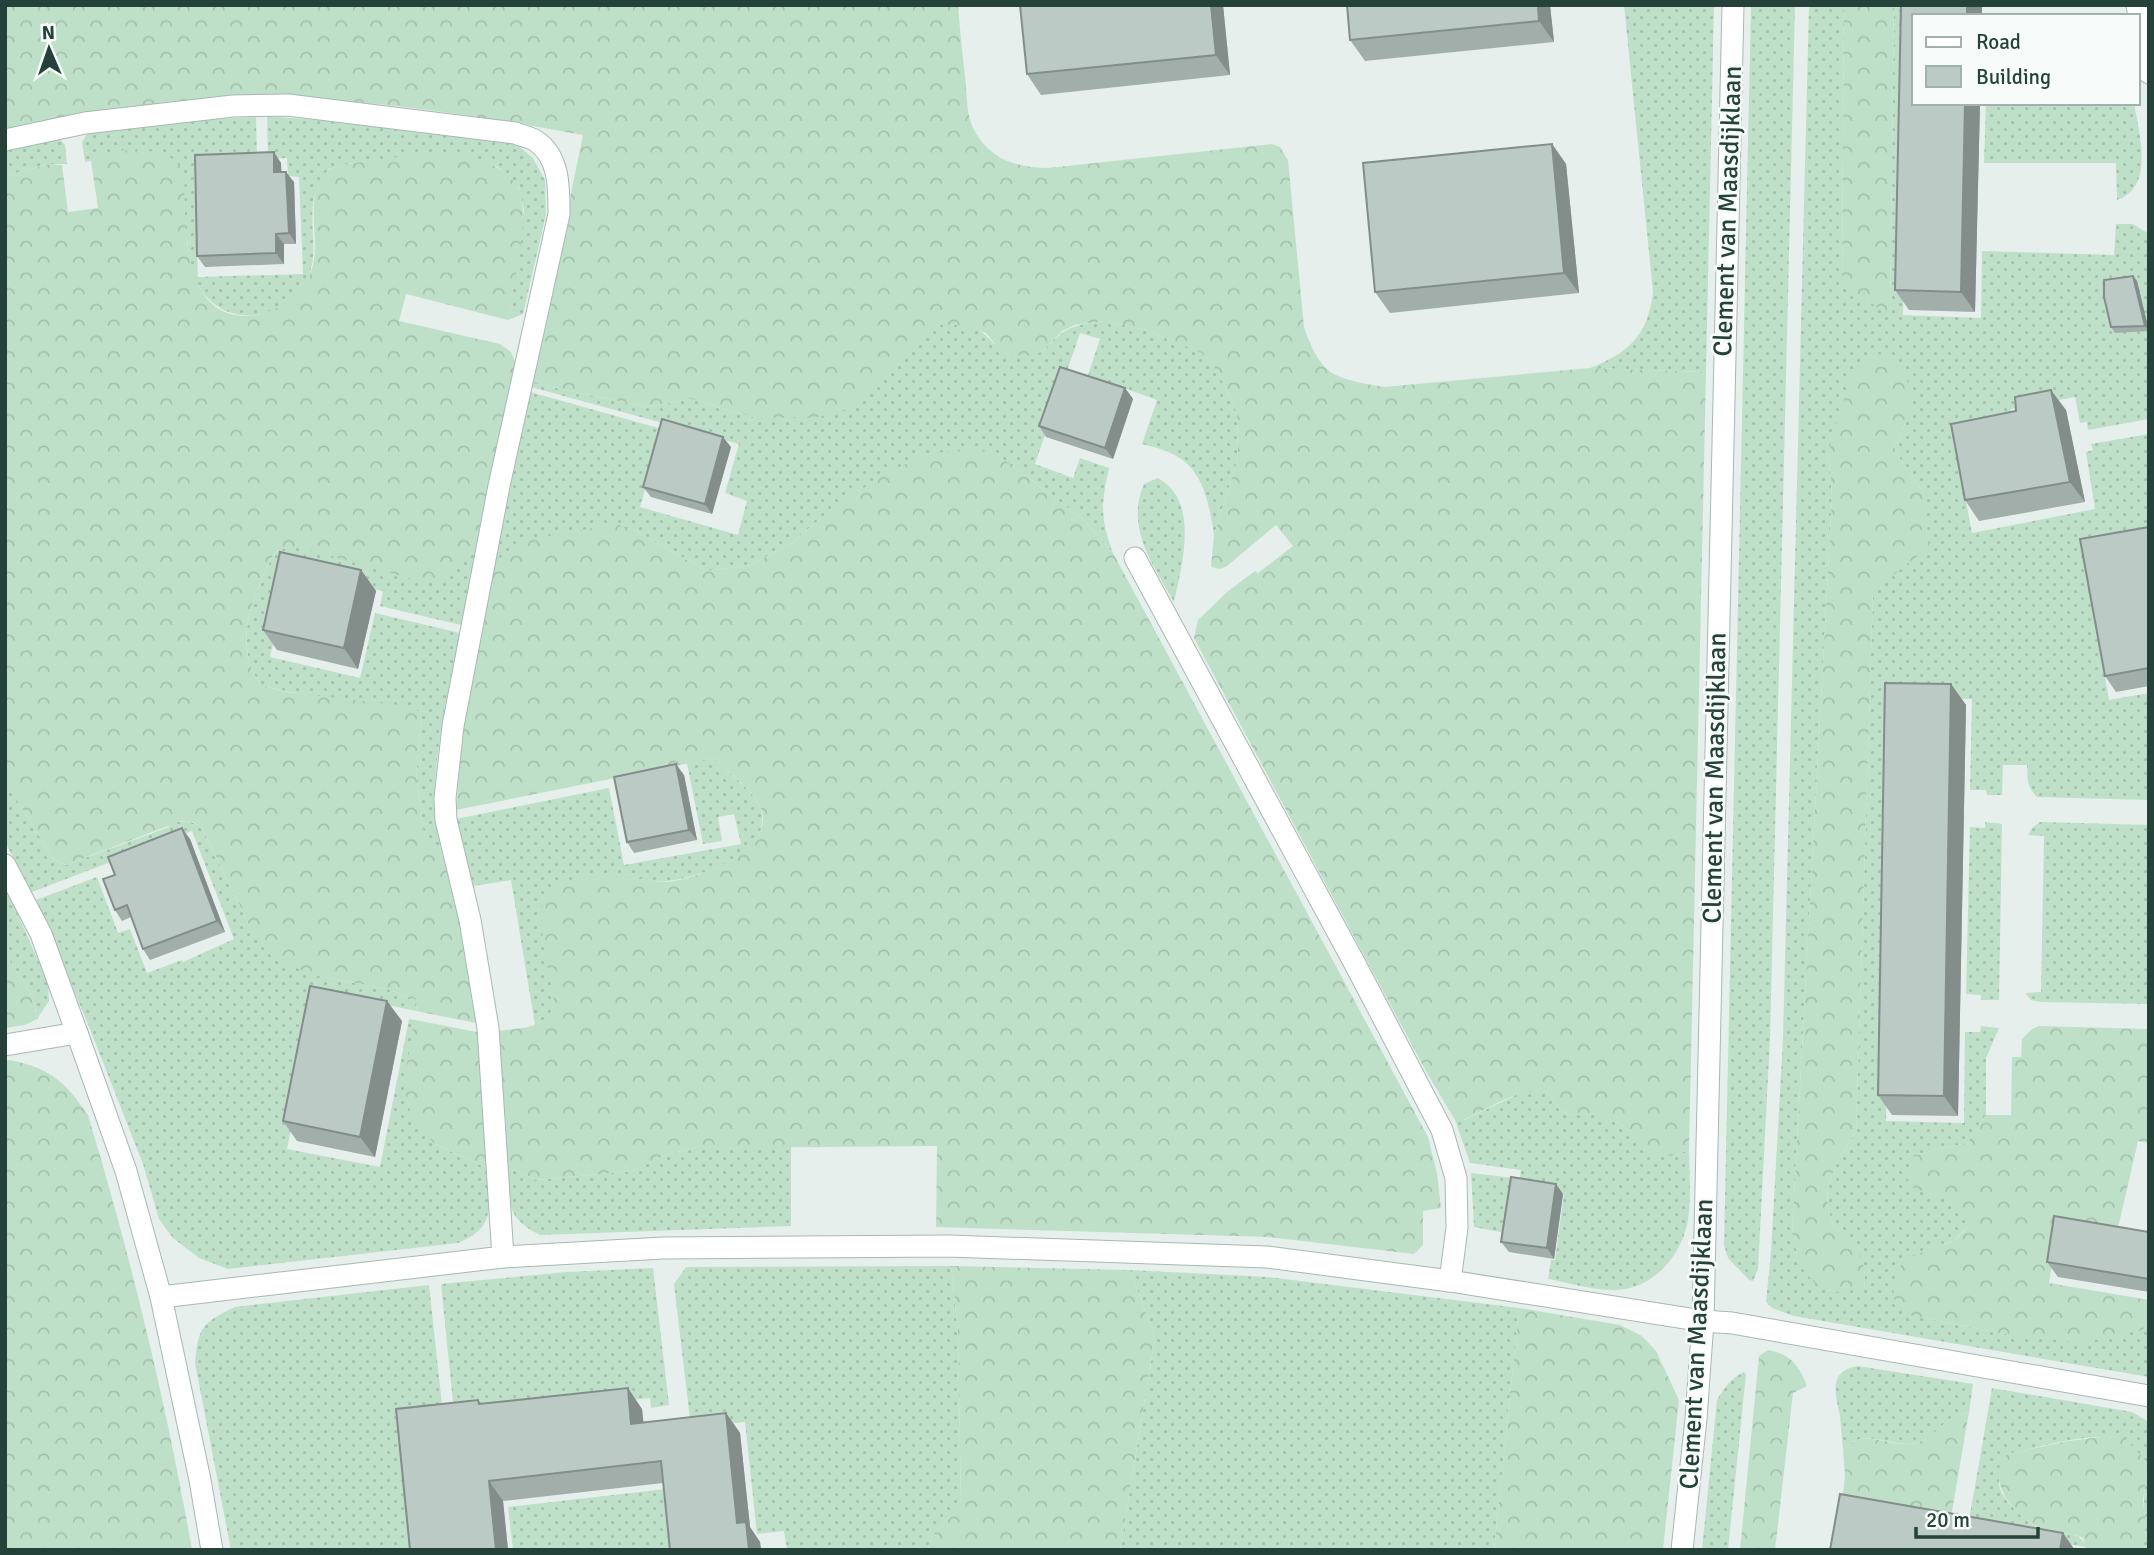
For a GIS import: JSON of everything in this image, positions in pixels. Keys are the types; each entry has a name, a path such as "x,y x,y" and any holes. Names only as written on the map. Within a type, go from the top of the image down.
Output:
{"street":[{"name":"Clement van Maasdijklaan","path":"1682,1550 1703,1321 1733,5"},
{"path":"2140,22 2149,73"},
{"path":"5,140 85,123 178,110 288,105 515,133 537,142 550,157 559,180 559,214 499,486 453,726 445,799 446,820 470,920 488,1028 503,1257"},
{"path":"1135,558 1442,1130 1456,1178 1457,1228 1450,1280"},
{"path":"5,865 41,934 126,1171 161,1297 212,1550"},
{"path":"5,1045 77,1032"},
{"path":"161,1297 503,1257 663,1248 792,1245 1105,1250 1267,1257 1450,1280 1703,1321 1756,1327 2149,1396"}],"green space":[{"path":"5,5 958,5 971,124 988,149 1006,160 1026,166 1048,168 1272,144 1280,147 1288,160 1304,327 1310,344 1324,366 1341,377 1384,387 1590,368 1706,372 1689,1150 1671,1156 1655,1154 1619,1123 1595,1115 1568,1114 1559,1109 1547,1091 1526,1092 1463,1120 1455,1120 1427,1073 1194,638 1198,620 1227,592 1255,571 1258,573 1293,546 1276,525 1227,566 1220,569 1211,567 1214,535 1238,458 1237,413 1218,372 1202,353 1143,329 1104,321 1075,325 1062,331 1042,352 1028,356 1003,354 986,333 961,325 940,325 923,335 881,382 851,408 819,417 756,418 691,399 647,407 532,383 583,135 414,108 283,96 213,98 143,105 5,130"},
{"path":"1624,5 1714,5 1706,372 1590,368 1616,356 1634,340 1647,320 1653,292"},
{"path":"1751,5 1795,5 1770,1039 1758,1269 1753,1281 1728,1258 1724,1245"},
{"path":"1809,5 1844,5 1842,283 1890,315 1894,5 1909,5 1903,315 1981,318 1982,251 2114,255 2116,224 2133,224 2149,234 2149,419 2088,430 2087,422 2080,423 2075,397 2011,409 2013,425 1954,437 1972,533 2095,509 2086,452 2093,450 2091,444 2149,434 2149,530 2082,549 2109,700 2149,693 2149,800 2037,797 2029,786 2027,765 2003,765 2002,795 1987,795 1986,790 1970,790 1972,699 1894,697 1886,1121 1964,1123 1965,1032 1980,1032 1981,1026 1999,1028 1986,1058 1986,1115 1967,1143 1914,1155 1929,1193 1951,1201 1959,1208 1967,1217 1967,1227 1955,1240 1920,1253 1909,1315 2004,1334 2142,1330 2149,1324 2149,1377 1794,1316 1772,1308 1766,1302 1783,1039","holes":["1907,419 1894,447 1906,470 1924,492 1873,590 1856,1132 1832,1175 1827,1199 1833,1223 1861,1260 1865,1281 1864,1289 1829,1291 1792,1234 1832,496 1828,452"]},
{"path":"1844,5 1894,5 1890,316 1842,283"},
{"path":"1986,105 2134,105 2141,145 2140,173 2129,193 2117,200 2116,163 1984,163"},
{"path":"267,116 393,126 515,143 533,158 545,180 546,215 523,314 508,320 524,209 519,188 498,167 463,154 437,154 352,163 329,169 314,198 313,251 309,276 291,299 277,308 262,314 247,315 233,314 209,299 199,287 192,271 187,239 96,156 85,162 82,142 87,134 177,121 256,117 257,159 194,162 198,277 303,274 299,177 288,176 287,158 268,159"},
{"path":"59,138 65,145 67,164 49,164 5,176 5,150"},
{"path":"117,150 155,152 179,165 184,173 187,239 198,284 209,301 226,312 248,316 265,313 280,306 305,282 312,270 314,256 315,196 327,171 335,167 392,158 462,154 495,166 509,176 519,189 522,200 522,233 508,320 406,294 399,321 500,344 511,352 515,362 477,548 439,582 426,583 299,547 287,547 274,553 266,570 248,619 246,636 252,669 261,686 293,693 416,707 421,719 416,776 426,843 443,857 453,889 476,1023 416,1011 417,1000 387,989 318,976 274,960 253,933 202,828 193,822 181,821 66,865 54,860 12,792 5,788 5,176 49,164 62,165 68,212 98,208 91,161 96,156"},
{"path":"1104,321 1143,329 1203,353 1218,372 1237,413 1238,458 1214,535 1208,502 1194,472 1174,455 1142,444 1157,400 1088,375 1100,339 1080,333 1035,464 1073,478 1080,458 1109,468 1103,511 1113,553 1083,519 994,452 827,513 793,542 751,565 707,571 634,530 495,562 530,392 662,429 640,507 738,535 747,501 725,493 739,444 531,387 532,383 647,407 691,399 756,418 906,352 926,332 940,325 963,325 984,334 994,344 1042,352 1069,329"},
{"path":"1878,354 1891,355 1913,390 1907,419 1894,447 1906,470 1924,492 1929,547 1873,591 1856,1132 1832,1175 1827,1199 1834,1225 1854,1248 1864,1266 1865,1281 1864,1289 1835,1292 1822,1288 1809,1276 1800,1260 1792,1234 1832,496 1828,452 1849,383 1863,361"},
{"path":"963,449 994,452 1083,519 1113,553 1428,1137 1437,1173 1441,1208 1423,1211 1423,1245 1414,1254 1268,1237 936,1227 937,1146 696,1148 668,1154 632,1171 537,1180 508,1168 498,1031 534,1025 547,1017 551,1010 554,1000 546,962 541,915 545,895 559,883 589,877 613,876 666,882 696,875 714,869 746,850 757,838 763,824 761,809 753,795 715,758 456,810 463,727 495,562 524,540 616,524 634,530 707,571 751,565 793,542 827,513 881,476 924,455"},
{"path":"1158,478 1171,488 1184,518 1184,553 1174,602 1150,560 1138,515 1144,484"},
{"path":"287,547 299,547 439,581 477,548 461,625 380,606 383,591 290,569 270,657 360,678 375,613 460,633 435,778 435,814 443,857 426,844 416,776 421,719 261,686 252,669 247,652 248,619 274,553"},
{"path":"715,758 758,803 762,826 756,839 746,851 731,861 682,879 654,881 631,878 554,1000 551,1013 535,1025 511,880 473,886 456,819 609,788 624,865 741,844 734,814 718,817 722,841 703,844 687,763"},
{"path":"5,788 12,792 54,860 66,865 174,823 186,821 198,825 202,828 253,933 318,976 387,989 417,1000 416,1011 383,1004 318,998 287,1149 380,1167 409,1019 415,1020 413,1036 435,1144 487,1168 488,1213 479,1230 458,1243 228,1269 199,1258 173,1238 159,1219 143,1164 36,900 97,877 118,933 130,929 147,973 182,960 183,962 234,939 192,831 32,892 5,842"},
{"path":"1985,822 2002,824 1999,1000 1981,1000 1981,995 1966,994 1970,827 1985,828"},
{"path":"2040,822 2149,825 2149,1004 2040,1002 2031,1000 2025,993 2041,992 2044,836 2028,835"},
{"path":"5,885 48,983 49,1001 37,1019 33,996 5,954"},
{"path":"5,954 33,996 37,1019 25,1025 5,1028"},
{"path":"415,1020 477,1032 487,1168 435,1144 413,1122 403,1085"},
{"path":"2039,1026 2149,1029 2149,1143 2138,1141 2118,1228 2060,1218 2049,1283 2149,1300 2149,1324 2142,1330 2081,1343 2004,1334 1909,1315 1896,1307 1894,1284 1899,1268 1913,1256 1956,1239 1967,1227 1967,1217 1955,1205 1913,1188 1905,1175 1914,1155 1967,1143 1986,1115 2011,1115 2012,1057 2021,1057 2022,1039"},
{"path":"5,1061 37,1068 56,1078 72,1093 88,1115 119,1222 146,1331 192,1550 5,1550"},
{"path":"1535,1089 1547,1091 1559,1109 1568,1114 1596,1115 1619,1123 1655,1153 1671,1156 1689,1150 1689,1207 1683,1237 1671,1260 1642,1284 1609,1290 1548,1279 1551,1260 1555,1260 1564,1194 1519,1186 1521,1170 1470,1163 1455,1120 1464,1120 1516,1095"},
{"path":"791,1145 791,1226 540,1235 515,1215 510,1200 508,1168 537,1180 632,1171 668,1154 696,1148"},
{"path":"1471,1173 1514,1178 1505,1233 1474,1227"},
{"path":"951,1266 958,1333 961,1508 935,1532 927,1550 787,1550 784,1531 757,1534 745,1422 691,1428 674,1284 686,1267"},
{"path":"951,1266 1130,1270 1155,1338 1120,1550 927,1550 935,1532 961,1508 958,1333"},
{"path":"653,1268 669,1405 651,1408 650,1398 499,1414 454,1412 441,1284 567,1272"},
{"path":"1130,1270 1267,1277 1519,1308 1494,1550 1120,1550 1155,1338"},
{"path":"429,1285 443,1414 413,1550 231,1550 195,1363 198,1341 204,1328 215,1317 235,1307"},
{"path":"1519,1308 1620,1325 1642,1336 1656,1351 1679,1400 1663,1550 1494,1550"},
{"path":"1768,1350 1782,1354 1793,1362 1807,1386 1793,1393 1775,1550 1740,1550 1759,1356"},
{"path":"1857,1366 1973,1384 1969,1412 1953,1417 1926,1439 1916,1443 1896,1443 1869,1438 1860,1439 1843,1450 1837,1379 1847,1369"},
{"path":"1744,1372 1746,1374 1728,1550 1702,1550 1717,1400 1728,1384"},
{"path":"1992,1388 2132,1412 2149,1422 2149,1550 2137,1550 2145,1532 2144,1495 2148,1469 2125,1439 2111,1437 2081,1439 2008,1454 1999,1481 2001,1491 2022,1516 2039,1528 2078,1536 2086,1547 1968,1526"},
{"path":"1969,1412 1950,1523 1842,1504 1845,1475 1843,1450 1852,1443 1869,1439 1896,1444 1916,1443 1926,1439 1953,1417"},
{"path":"2110,1436 2125,1438 2146,1461 2148,1469 2143,1500 2146,1527 2143,1543 2137,1550 2086,1550 2083,1538 2045,1530 2030,1523 2005,1496 1999,1474 2001,1463 2008,1454 2068,1441"},
{"path":"666,1489 673,1550 513,1550 508,1507"}],"building":[{"path":"1020,5 1211,5 1216,55 1027,74"},
{"path":"1347,5 1538,5 1539,21 1350,40"},
{"path":"1901,5 1967,5 1967,14 1912,14 1912,105 1965,105 1961,292 1895,290"},
{"path":"1552,144 1564,273 1375,292 1363,163"},
{"path":"274,152 274,172 286,172 289,233 276,234 276,253 197,256 195,155"},
{"path":"2133,276 2145,326 2111,327 2104,297 2104,280"},
{"path":"1060,367 1125,388 1105,448 1039,426"},
{"path":"2051,390 2070,482 1965,500 1951,424 2016,411 2015,397"},
{"path":"662,419 723,437 705,504 643,487"},
{"path":"2149,527 2149,668 2105,676 2080,539"},
{"path":"280,552 361,570 344,648 263,630"},
{"path":"1885,683 1951,684 1944,1096 1878,1095"},
{"path":"676,764 689,830 627,842 614,777"},
{"path":"182,828 217,921 143,949 127,905 115,910 103,879 115,875 108,857"},
{"path":"310,986 387,1001 360,1137 283,1121"},
{"path":"1511,1177 1556,1184 1547,1248 1501,1242"},
{"path":"2054,1216 2149,1232 2149,1279 2047,1262"},
{"path":"628,1388 631,1424 726,1413 737,1523 746,1522 749,1550 670,1550 661,1461 489,1481 496,1550 410,1550 396,1409 478,1400 479,1404"},
{"path":"1840,1494 2063,1533 2060,1550 1830,1550"}]}
